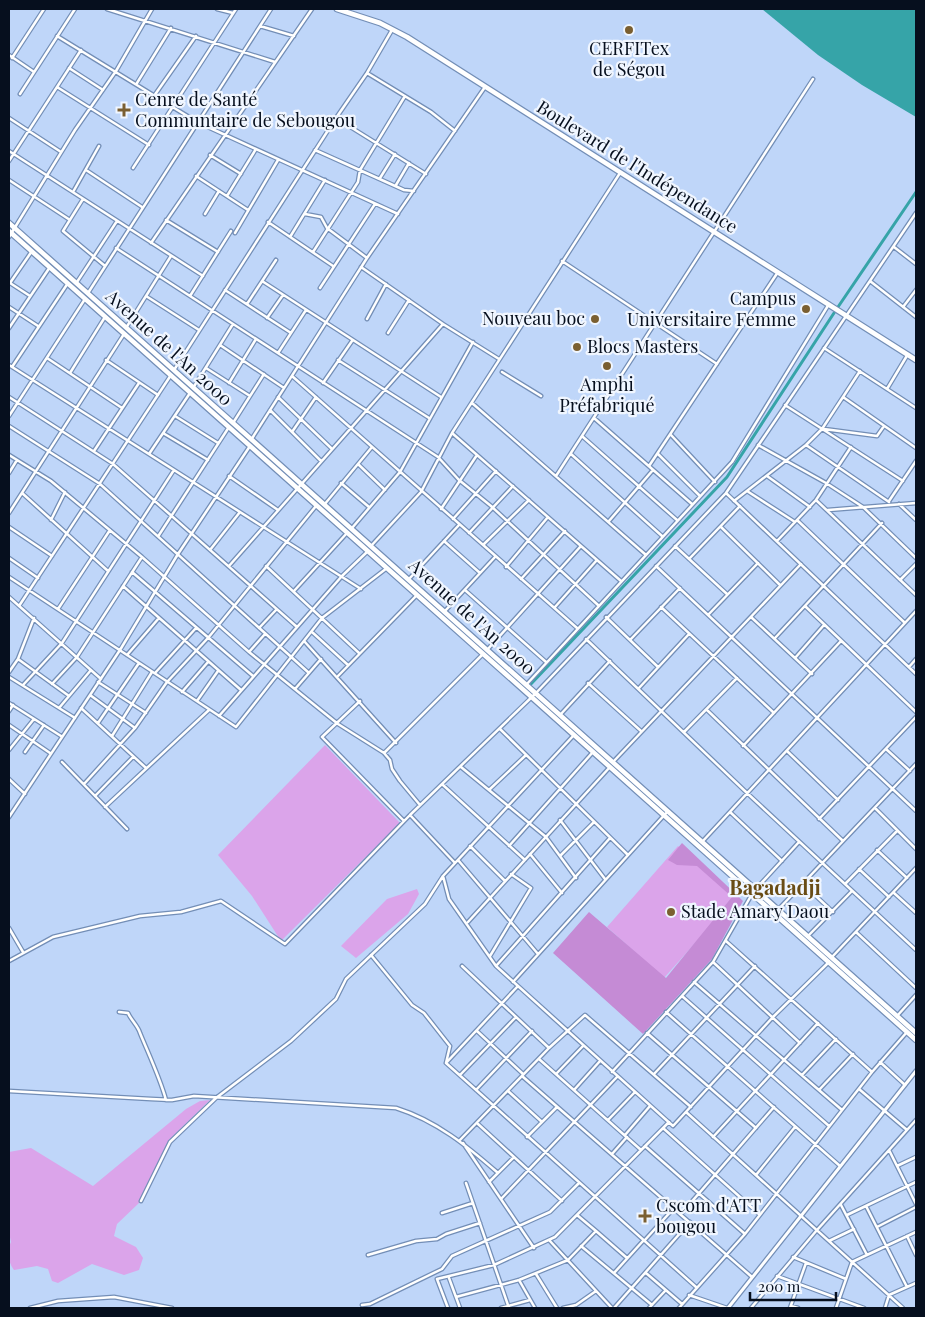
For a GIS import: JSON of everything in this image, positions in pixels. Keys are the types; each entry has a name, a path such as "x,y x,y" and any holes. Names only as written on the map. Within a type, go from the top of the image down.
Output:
{"main road":[{"name":"Boulevard de l'Indépendance","path":"337,9 392,29 714,233 778,271 916,360"},
{"name":"Avenue de l'An 2000","path":"9,222 126,328 229,428 352,528 409,578 560,715 611,765 916,1040"},
{"name":"Avenue de l'An 2000","path":"10,234 50,267 124,334 172,373"},
{"name":"Avenue de l'An 2000","path":"192,391 233,423 300,486 316,506 593,752 611,765"},
{"name":"Avenue de l'An 2000","path":"666,813 702,842 754,892"},
{"name":"Avenue de l'An 2000","path":"776,912 808,936 916,1033"}],"street":[{"path":"34,72 10,57 44,9"},
{"path":"20,94 75,9"},
{"path":"107,9 119,10 146,21 275,62"},
{"path":"10,234 61,152 116,71 152,9"},
{"path":"217,9 233,14"},
{"path":"133,168 175,106 236,9"},
{"path":"88,293 271,9"},
{"path":"151,243 210,154 295,36 312,9"},
{"path":"260,26 295,36"},
{"path":"137,83 172,28"},
{"path":"20,606 301,171 367,73 392,29"},
{"path":"57,36 137,83 154,97 175,106 197,122 301,171 352,191 374,204 398,214"},
{"path":"154,97 196,36"},
{"path":"9,161 81,50"},
{"path":"69,68 103,90"},
{"path":"367,73 456,131"},
{"path":"556,476 813,79"},
{"path":"57,87 149,145"},
{"path":"251,440 361,267 485,87"},
{"path":"313,252 358,182 360,170 405,96"},
{"path":"9,118 61,152"},
{"path":"336,118 426,174"},
{"path":"73,192 99,146"},
{"path":"227,196 256,149"},
{"path":"315,150 396,186 414,191"},
{"path":"9,151 203,276"},
{"path":"210,154 241,174"},
{"path":"380,178 395,154"},
{"path":"190,296 248,210 278,160"},
{"path":"396,186 409,163"},
{"path":"86,170 142,208"},
{"path":"371,546 421,492 452,433 620,172"},
{"path":"196,176 248,210"},
{"path":"9,180 70,220"},
{"path":"290,237 325,180"},
{"path":"205,214 219,191"},
{"path":"83,199 62,231 105,266"},
{"path":"320,288 374,204"},
{"path":"305,214 321,217 327,228 367,258"},
{"path":"9,960 53,937 140,916 181,912 221,902 285,944 420,805 443,785 536,693 726,493 846,314 916,214"},
{"path":"166,220 218,252"},
{"path":"77,283 117,221"},
{"path":"268,222 334,266"},
{"path":"894,247 916,264"},
{"path":"116,248 438,457 459,480 508,521 598,605"},
{"path":"30,296 9,282 32,252"},
{"path":"126,328 171,256"},
{"path":"247,304 276,260"},
{"path":"562,261 718,364"},
{"path":"9,328 50,267"},
{"path":"361,267 443,324 499,359"},
{"path":"649,466 778,271"},
{"path":"870,281 916,317"},
{"path":"262,282 441,397"},
{"path":"68,283 10,366 361,588"},
{"path":"367,319 386,284"},
{"path":"225,290 291,333"},
{"path":"904,307 916,290"},
{"path":"267,318 283,295"},
{"path":"146,296 199,330"},
{"path":"9,416 85,299"},
{"path":"388,333 409,300"},
{"path":"526,685 732,462 829,304"},
{"path":"9,307 38,326"},
{"path":"278,353 306,310"},
{"path":"70,373 105,317"},
{"path":"149,454 192,391 233,324"},
{"path":"229,566 331,448 443,324"},
{"path":"9,513 124,334"},
{"path":"229,383 256,340"},
{"path":"323,382 352,340"},
{"path":"352,528 400,472 473,342"},
{"path":"220,345 284,388"},
{"path":"824,348 916,408"},
{"path":"887,390 908,354"},
{"path":"47,358 122,408"},
{"path":"106,360 158,395"},
{"path":"338,360 429,418"},
{"path":"206,368 250,396"},
{"path":"734,501 806,446 822,429 860,371"},
{"path":"502,372 541,396"},
{"path":"233,423 264,374"},
{"path":"292,376 577,628"},
{"path":"94,451 139,382"},
{"path":"9,396 113,464 297,627"},
{"path":"278,397 331,448"},
{"path":"292,432 316,397"},
{"path":"843,397 916,448"},
{"path":"472,403 646,555"},
{"path":"785,405 903,481"},
{"path":"270,410 321,461"},
{"path":"175,416 219,443"},
{"path":"594,418 692,504"},
{"path":"9,426 100,484 280,646 308,674"},
{"path":"822,429 877,436 884,426"},
{"path":"159,536 229,428"},
{"path":"163,433 208,460"},
{"path":"452,433 621,581"},
{"path":"671,435 715,482"},
{"path":"583,437 677,520"},
{"path":"9,817 120,650 163,576 250,446"},
{"path":"758,446 826,483 863,507 882,523 916,558"},
{"path":"806,446 888,503"},
{"path":"324,505 372,447"},
{"path":"777,541 816,500 851,447"},
{"path":"571,454 662,536"},
{"path":"658,454 700,496"},
{"path":"9,455 37,471 65,492 249,652 338,724 384,753 390,760 392,769 400,781 420,805"},
{"path":"441,509 477,455"},
{"path":"9,473 17,460"},
{"path":"888,503 916,461"},
{"path":"358,464 385,490"},
{"path":"23,685 62,643 174,470"},
{"path":"609,521 653,470"},
{"path":"453,519 496,471"},
{"path":"229,476 278,510"},
{"path":"767,476 810,507"},
{"path":"341,483 369,507"},
{"path":"469,533 491,506 513,486"},
{"path":"747,491 796,521 906,623"},
{"path":"51,520 65,492"},
{"path":"22,493 108,571"},
{"path":"726,493 916,674"},
{"path":"483,545 529,500"},
{"path":"816,500 916,595"},
{"path":"827,510 888,503 916,503"},
{"path":"899,504 916,520"},
{"path":"84,784 135,728 167,682 208,638 316,506"},
{"path":"689,558 740,506"},
{"path":"210,550 240,512"},
{"path":"506,567 548,517"},
{"path":"775,638 882,523"},
{"path":"409,578 459,525"},
{"path":"9,527 52,556"},
{"path":"721,527 780,585"},
{"path":"58,609 110,530"},
{"path":"521,579 565,531"},
{"path":"293,591 347,533"},
{"path":"444,542 480,573"},
{"path":"675,545 727,594"},
{"path":"488,650 581,546"},
{"path":"218,716 342,576 368,551"},
{"path":"52,684 77,657 142,557"},
{"path":"445,612 495,557"},
{"path":"9,558 38,578"},
{"path":"555,607 597,560"},
{"path":"708,615 758,563"},
{"path":"468,922 641,731 801,564"},
{"path":"900,580 916,564"},
{"path":"266,566 359,653"},
{"path":"656,566 916,811"},
{"path":"9,577 236,728 322,618 386,568"},
{"path":"132,572 253,676"},
{"path":"123,586 195,652 241,690"},
{"path":"630,640 680,588"},
{"path":"464,590 546,662"},
{"path":"338,676 417,595"},
{"path":"9,597 101,679"},
{"path":"805,606 916,712"},
{"path":"661,607 774,713"},
{"path":"259,628 276,610"},
{"path":"702,842 916,611"},
{"path":"752,617 812,674"},
{"path":"9,672 18,659 34,618"},
{"path":"127,655 159,618"},
{"path":"606,618 658,667"},
{"path":"795,658 824,625"},
{"path":"112,736 153,672 196,628"},
{"path":"312,632 348,665"},
{"path":"249,652 265,634"},
{"path":"639,688 689,634"},
{"path":"586,639 662,709 747,793 916,950"},
{"path":"304,641 338,676 396,742"},
{"path":"743,746 841,641"},
{"path":"384,753 483,654"},
{"path":"18,659 69,696"},
{"path":"295,689 321,659"},
{"path":"909,667 916,659"},
{"path":"560,715 610,661"},
{"path":"182,692 208,662"},
{"path":"98,724 139,663"},
{"path":"59,708 91,670"},
{"path":"196,701 218,671"},
{"path":"9,677 75,718"},
{"path":"684,732 737,678"},
{"path":"98,682 146,713"},
{"path":"588,683 641,731"},
{"path":"90,695 135,728"},
{"path":"360,701 338,724 322,737 404,821"},
{"path":"9,703 62,736"},
{"path":"9,711 13,705"},
{"path":"81,708 146,768"},
{"path":"105,806 209,710"},
{"path":"707,710 768,771 843,841"},
{"path":"819,819 916,717"},
{"path":"9,750 34,719"},
{"path":"9,725 50,753"},
{"path":"25,752 44,725"},
{"path":"499,728 627,854"},
{"path":"141,1201 170,1142 216,1098 291,1041 336,999 346,979 425,904 442,876 574,735"},
{"path":"886,749 910,771"},
{"path":"786,751 838,800"},
{"path":"509,846 593,752"},
{"path":"489,790 526,755"},
{"path":"95,796 133,757"},
{"path":"62,762 127,829"},
{"path":"776,912 916,764"},
{"path":"461,767 546,837 576,878"},
{"path":"9,779 26,794"},
{"path":"443,785 525,860"},
{"path":"874,808 916,849"},
{"path":"730,812 782,861"},
{"path":"513,982 666,813"},
{"path":"410,815 455,863"},
{"path":"560,820 605,879"},
{"path":"560,856 594,822"},
{"path":"845,884 896,831"},
{"path":"496,966 610,838"},
{"path":"612,1072 713,962 754,892 799,842"},
{"path":"470,846 505,881"},
{"path":"877,850 907,878"},
{"path":"530,854 562,893"},
{"path":"458,860 538,954"},
{"path":"832,957 916,868"},
{"path":"859,869 889,897"},
{"path":"490,956 531,888 511,874"},
{"path":"442,876 449,899 468,922 496,966 673,1126 773,1017 829,962"},
{"path":"803,884 833,912"},
{"path":"808,936 852,891"},
{"path":"894,893 916,913"},
{"path":"9,928 23,952"},
{"path":"856,932 916,988"},
{"path":"726,941 872,1072"},
{"path":"371,955 412,1005 424,1013 450,1046 446,1063"},
{"path":"713,962 800,1043"},
{"path":"462,966 550,1048"},
{"path":"654,1074 755,966"},
{"path":"694,982 842,1110"},
{"path":"446,1063 518,986"},
{"path":"897,1016 916,995"},
{"path":"681,996 829,1126"},
{"path":"119,1012 128,1013 140,1032 150,1062 162,1083 166,1100"},
{"path":"666,1012 840,1166"},
{"path":"460,1140 478,1124 492,1106 566,1031 587,1015 691,1107"},
{"path":"460,1076 516,1017"},
{"path":"713,1137 818,1023"},
{"path":"477,1031 557,1106 752,1277"},
{"path":"476,1090 532,1031"},
{"path":"678,1308 745,1234 859,1088 907,1032"},
{"path":"647,1033 756,1128"},
{"path":"802,1075 836,1039"},
{"path":"556,1074 583,1046"},
{"path":"819,1090 853,1054"},
{"path":"539,1059 641,1150"},
{"path":"574,1090 600,1061"},
{"path":"880,1062 905,1085"},
{"path":"446,1063 696,1287"},
{"path":"689,1295 728,1308 916,1071"},
{"path":"501,1199 617,1077"},
{"path":"859,1088 907,1130"},
{"path":"9,1091 166,1100 194,1096 396,1108 419,1117 460,1140 498,1173"},
{"path":"508,1091 542,1122"},
{"path":"608,1121 634,1092"},
{"path":"527,1137 557,1106"},
{"path":"612,1154 650,1106"},
{"path":"681,1214 774,1107"},
{"path":"686,1112 903,1308"},
{"path":"751,1308 817,1230 916,1120"},
{"path":"448,1308 438,1279 449,1278 494,1265 549,1240 577,1215 669,1122"},
{"path":"478,1124 562,1201"},
{"path":"756,1175 795,1126"},
{"path":"663,1128 759,1214"},
{"path":"460,1140 534,1248"},
{"path":"645,1146 745,1234"},
{"path":"877,1227 916,1205 889,1150"},
{"path":"489,1182 514,1157"},
{"path":"897,1166 916,1158"},
{"path":"847,1215 916,1182"},
{"path":"466,1183 509,1307"},
{"path":"362,1305 370,1304 442,1269 452,1256 550,1212 579,1183"},
{"path":"442,1212 473,1203"},
{"path":"841,1204 867,1255"},
{"path":"866,1206 907,1287"},
{"path":"614,1273 674,1208"},
{"path":"577,1215 627,1258"},
{"path":"368,1254 416,1241 437,1239 480,1222"},
{"path":"549,1240 613,1308 690,1222"},
{"path":"829,1241 854,1229"},
{"path":"456,1297 519,1280 568,1260 596,1231"},
{"path":"836,1308 852,1262 916,1232"},
{"path":"907,1236 916,1255"},
{"path":"581,1246 652,1305"},
{"path":"793,1258 846,1279"},
{"path":"798,1308 791,1307 806,1263"},
{"path":"646,1273 682,1304"},
{"path":"536,1274 556,1308"},
{"path":"777,1276 864,1308"},
{"path":"449,1278 460,1308"},
{"path":"519,1280 535,1308"},
{"path":"885,1308 890,1296 916,1283"},
{"path":"563,1308 576,1305 596,1291"},
{"path":"650,1308 665,1291"},
{"path":"30,1308 58,1300 114,1297 172,1308"},
{"path":"501,1308 530,1300"}],"shaded area":[{"path":"762,9 916,9 916,117 862,85 818,55"},
{"path":"325,745 400,823 281,941 252,896 218,855"},
{"path":"682,843 743,901 712,959 643,1034 553,953 589,912 666,978 732,897 697,866 677,865 668,860"},
{"name":"Stade Amary Daou","path":"678,846 736,897 664,978 607,927"},
{"path":"417,889 419,894 408,914 356,958 341,946 387,899"},
{"path":"210,1100 169,1140 139,1203 117,1224 114,1236 136,1247 143,1258 139,1270 124,1275 92,1264 58,1283 52,1281 48,1269 37,1266 14,1270 10,1264 8,1253 11,1242 9,1233 9,1152 31,1148 93,1186 186,1109 200,1101"}],"waterway":[{"path":"838,307 916,192"},
{"path":"530,685 727,477 834,313"},
{"path":"530,685 916,1030"}],"place":[{"name":"CERFITex de Ségou","path":"629,30"},
{"name":"Cenre de Santé Communtaire de Sebougou","path":"124,110"},
{"name":"Campus Universitaire Femme","path":"806,309"},
{"name":"Nouveau boc","path":"595,319"},
{"name":"Blocs Masters","path":"577,347"},
{"name":"Amphi Préfabriqué","path":"607,366"},
{"name":"Stade Amary Daou","path":"671,912"},
{"name":"Cscom d'ATT bougou","path":"645,1216"}],"district":[{"name":"Bagadadji","path":"775,888"}]}
